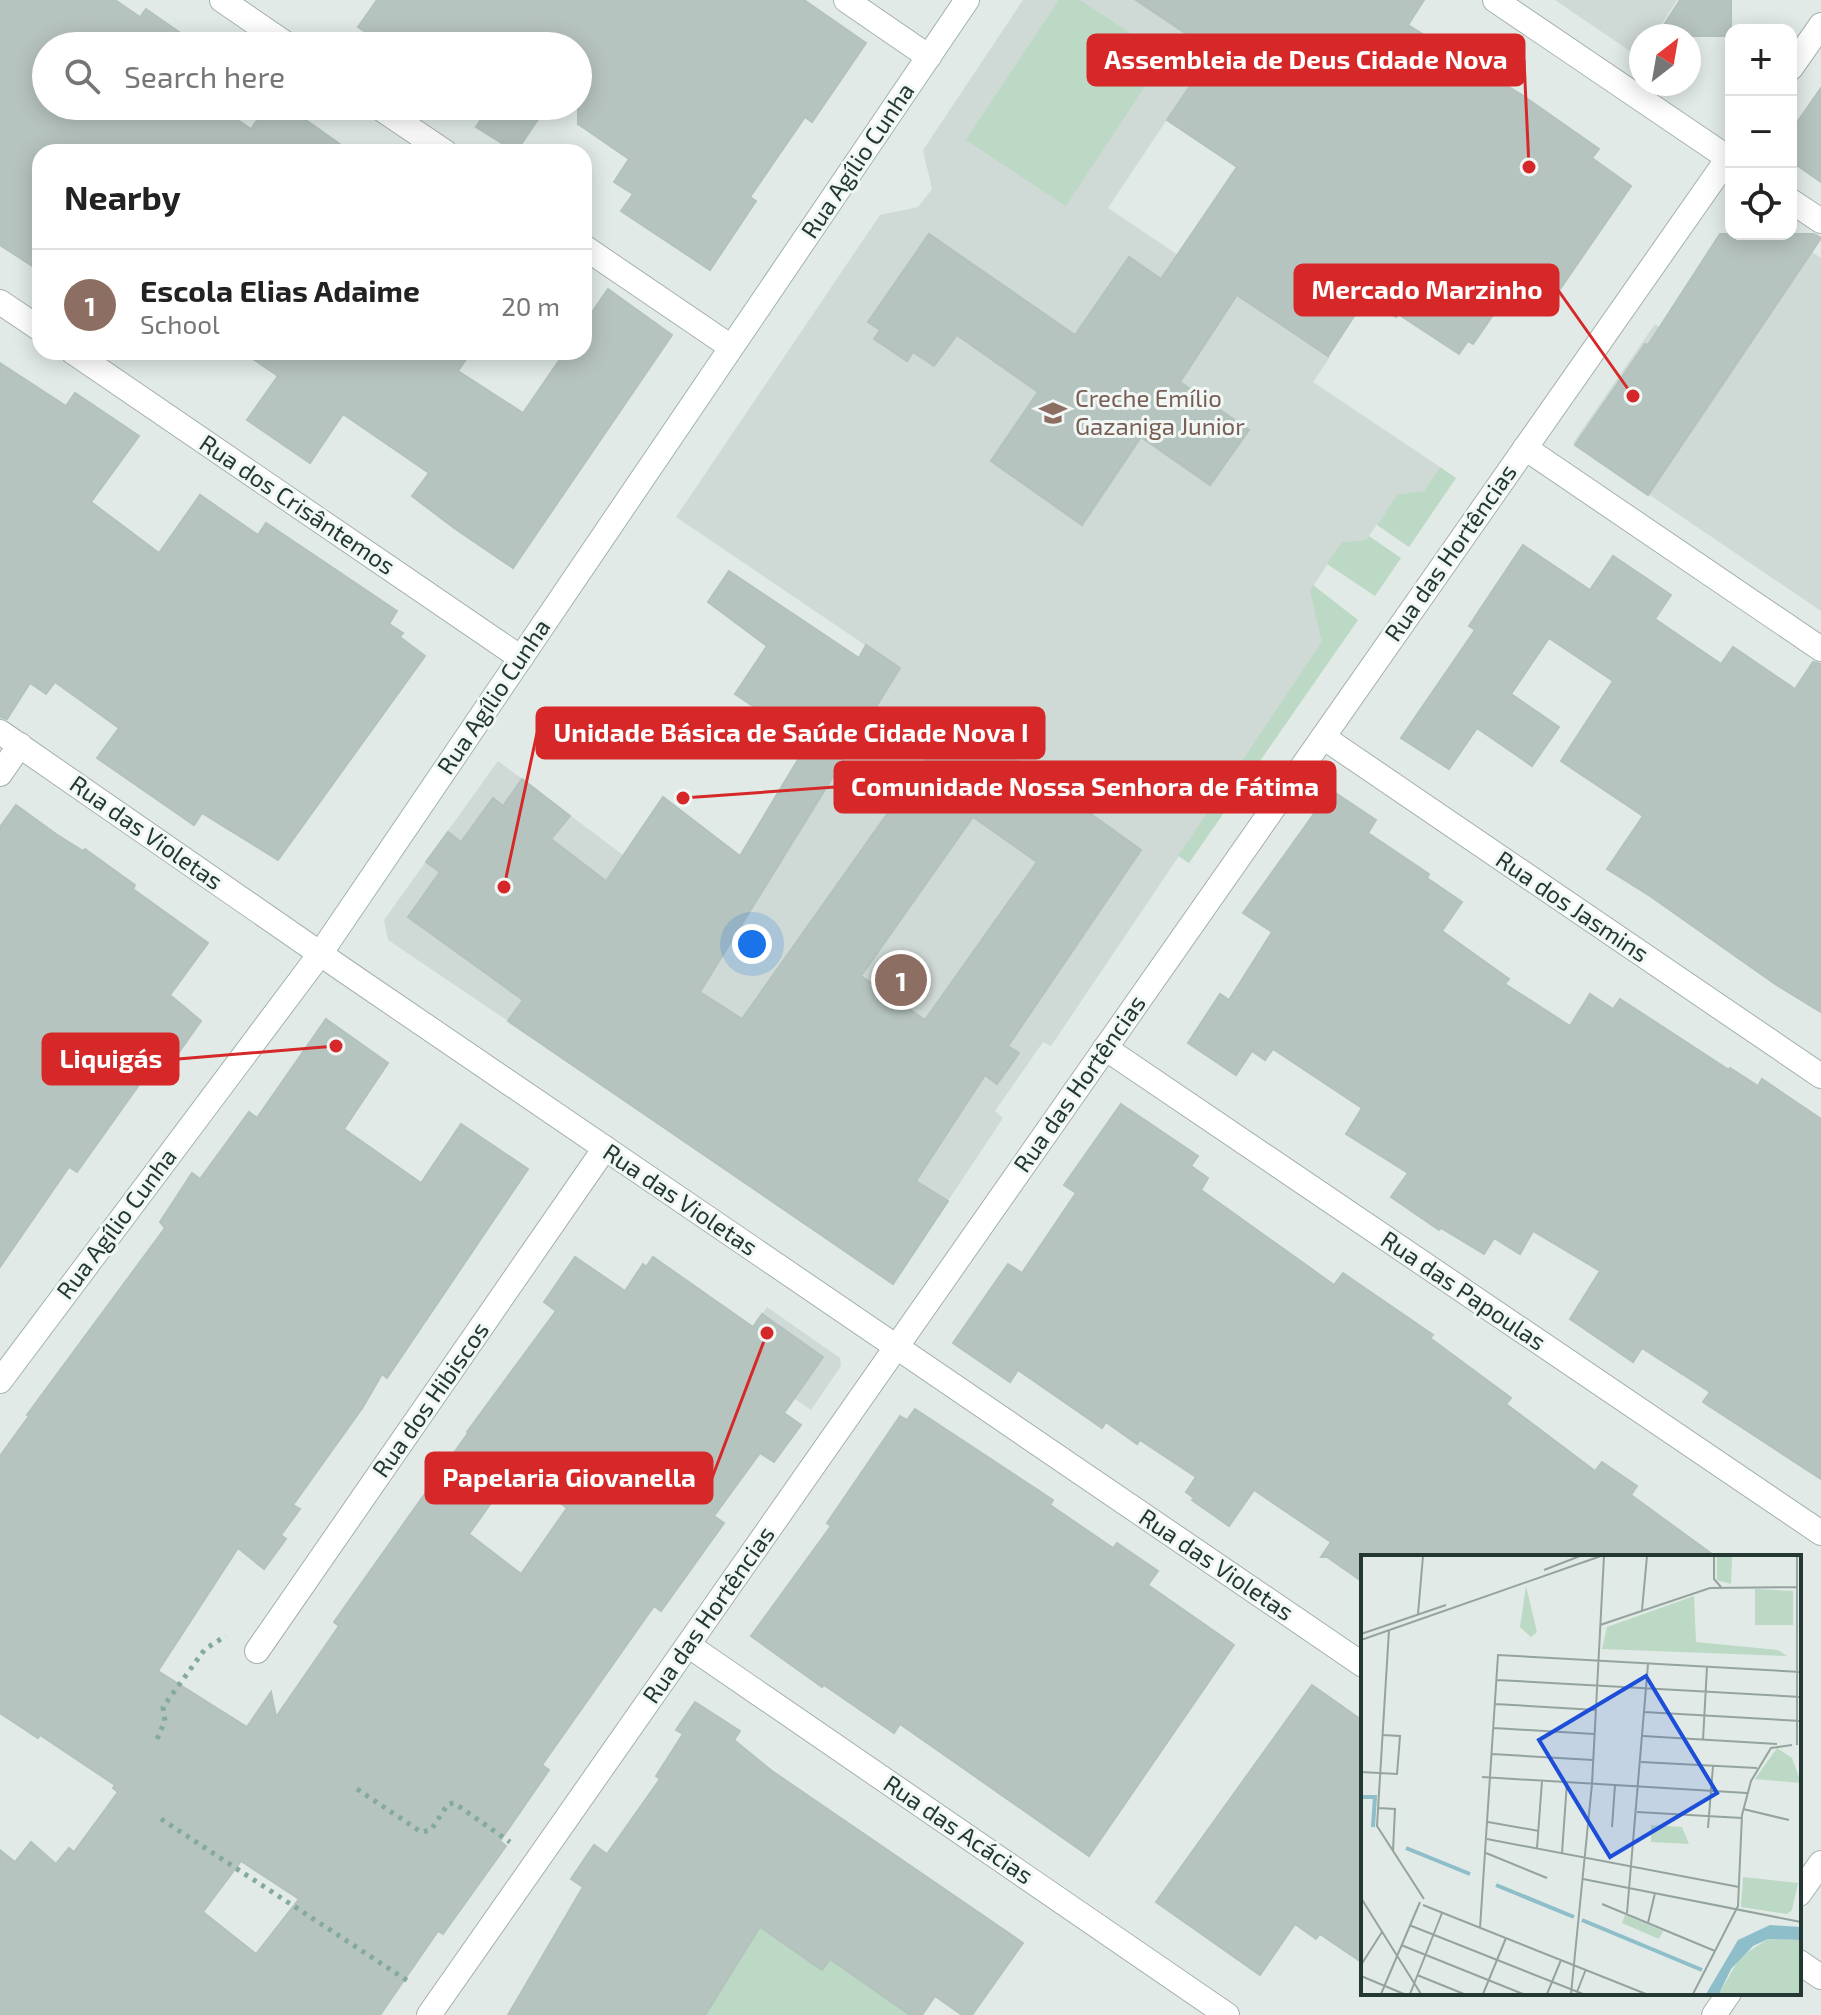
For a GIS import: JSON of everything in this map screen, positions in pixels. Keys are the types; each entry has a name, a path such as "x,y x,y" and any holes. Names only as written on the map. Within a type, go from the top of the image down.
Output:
{"street":[{"path":"222,0 269,32"},
{"path":"846,0 929,57"},
{"name":"Rua Agílio Cunha","path":"0,1381 320,954 967,0"},
{"path":"1495,0 1725,154"},
{"path":"1797,59 1821,25"},
{"path":"398,120 433,144"},
{"name":"Rua das Hortências","path":"434,2008 1725,164"},
{"path":"1797,205 1821,221"},
{"path":"592,252 731,347"},
{"path":"0,302 32,324"},
{"name":"Rua dos Crisântemos","path":"85,360 521,658"},
{"path":"1525,448 1821,649"},
{"name":"Rua dos Jasmins","path":"1323,737 1821,1076"},
{"path":"0,774 10,738"},
{"name":"Rua das Violetas","path":"10,738 320,954 1361,1664"},
{"name":"Rua das Papoulas","path":"1105,1048 1821,1533"},
{"name":"Rua dos Hibiscos","path":"260,1647 605,1148"},
{"name":"Rua das Acácias","path":"688,1645 1227,2015"},
{"path":"1801,1891 1821,1863"},
{"path":"1801,1963 1821,1977"},
{"path":"1714,2015 1728,1995"}],"path":[{"path":"157,1739 165,1721 163,1707 205,1649 225,1636 260,1647"},
{"path":"357,1789 421,1832 431,1830 448,1804 454,1803 537,1861"},
{"path":"161,1819 434,2008"}],"shaded area":[{"name":"Creche Emílio Gazaniga Junior","path":"1023,0 1424,0 1334,135 1212,52 1108,208 1330,357 1313,382 1440,467 1424,491 1397,496 1366,540 1342,542 1310,591 1323,642 1051,1046 1043,1042 995,1111 1003,1118 896,1279 888,1281 624,1101 711,973 899,668 676,517 880,215 918,207 932,189 923,150"},
{"path":"1555,0 1677,0 1662,24 1629,24 1629,50"},
{"path":"1812,252 1821,258 1821,611 1573,443 1655,324 1729,374"},
{"path":"498,761 623,855 508,1021 388,940 384,920"},
{"path":"767,1307 840,1358 841,1366 811,1410 795,1399 783,1415 721,1374"}],"green space":[{"path":"1059,0 1080,0 1165,56 1066,206 966,140"},
{"path":"1440,467 1456,478 1409,547 1377,525 1397,495 1424,491"},
{"path":"1369,536 1401,558 1375,596 1327,564 1342,542 1366,540"},
{"path":"1313,585 1358,620 1189,863 1178,856 1322,642 1310,591"},
{"path":"761,1927 822,1970 830,1959 911,2015 705,2015"}],"building":[{"path":"0,0 115,0 140,17 146,9 179,32 32,32 32,120 238,120 251,129 257,120 306,120 340,144 32,144 32,266 0,245"},
{"path":"377,0 804,0 866,43 812,122 805,117 750,197 756,201 710,270 621,211 633,194 614,182 629,159 578,124 578,120 592,120 592,32 365,32 358,27"},
{"path":"1136,0 1424,0 1408,25 1522,95 1599,149 1592,158 1631,186 1560,289 1527,266 1473,344 1468,341 1459,354 1369,299 1365,306 1362,304 1328,356 1237,295 1180,382 1249,430 1210,485 1141,437 1082,525 991,461 1038,392 957,335 934,366 913,352 907,361 874,339 880,330 868,322 929,234 1075,335 1129,257 1161,279 1237,167 1167,120 1213,52"},
{"path":"1680,0 1731,0 1731,24 1725,24 1725,36 1701,36 1701,24 1665,24"},
{"path":"1821,88 1821,182 1797,165 1797,122"},
{"path":"481,120 538,120 521,144 503,144 476,127"},
{"path":"1720,234 1725,234 1725,240 1797,240 1797,234 1814,234 1821,238 1648,495 1575,445 1645,344 1648,345"},
{"path":"608,289 672,335 513,568 412,496 429,473 343,414 310,463 247,420 278,376 255,360 466,360 458,371 523,413 559,360 592,360 592,312"},
{"path":"0,363 66,406 75,393 139,436 91,502 159,553 200,495 258,535 266,523 397,611 389,624 403,633 400,637 425,656 278,860 202,813 194,825 97,758 119,728 55,682 46,694 30,683 7,719 0,717"},
{"path":"1523,545 1590,590 1613,556 1671,595 1655,619 1721,664 1733,647 1795,689 1813,662 1821,664 1821,1012 1607,869 1643,816 1561,761 1613,681 1549,638 1511,694 1559,727 1532,766 1477,728 1449,769 1401,738 1475,630 1469,626"},
{"path":"729,571 859,658 866,645 900,668 700,992 742,1019 953,721 1007,757 1009,755 1141,850 1008,1046 1019,1053 997,1084 985,1075 916,1181 948,1201 893,1284 508,1021 523,1000 408,917 440,872 426,862 448,832 461,842 493,798 503,806 522,779 570,816 551,839 606,881 663,797 740,856 808,743 735,694 767,646 708,602","holes":["973,817 1037,862 925,1020 861,976"]},
{"path":"1331,790 1376,820 1368,833 1429,874 1427,878 1462,902 1442,931 1509,979 1505,984 1570,1026 1590,994 1613,1009 1620,999 1729,1070 1758,1086 1762,1079 1821,1119 1821,1479 1703,1402 1710,1392 1642,1348 1633,1362 1570,1319 1600,1271 1533,1231 1520,1254 1494,1238 1484,1254 1441,1228 1439,1230 1391,1197 1408,1173 1346,1134 1362,1108 1273,1049 1265,1060 1252,1051 1236,1075 1188,1043 1220,994 1229,1000 1272,932 1243,913"},
{"path":"16,805 56,834 83,851 85,849 135,885 133,889 208,943 170,995 201,1021 177,1055 166,1047 77,1172 69,1167 0,1267 0,827"},
{"path":"326,1019 388,1063 344,1129 421,1183 461,1124 528,1169 387,1378 382,1374 363,1407 293,1505 300,1509 281,1535 286,1539 264,1569 238,1548 158,1671 247,1727 271,1692 276,1717 339,1626 334,1622 556,1311 544,1302 575,1257 625,1291 643,1264 646,1267 653,1257 753,1327 762,1314 823,1357 784,1413 801,1425 774,1462 760,1453 714,1516 724,1523 661,1611 654,1606 542,1765 549,1770 500,1841 506,1846 443,1934 438,1931 380,2015 0,2015 0,1850 15,1862 31,1842 56,1864 69,1848 74,1852 118,1792 113,1788 115,1785 40,1735 38,1738 0,1713 0,1456 165,1228 160,1222 192,1173 200,1179 249,1112 257,1118","holes":["515,1469 567,1508 521,1574 469,1534","241,1861 299,1899 256,1954 203,1912"]},
{"path":"1121,1104 1198,1156 1191,1166 1208,1178 1201,1190 1334,1285 1343,1273 1433,1335 1430,1338 1511,1398 1506,1404 1595,1471 1602,1462 1637,1486 1631,1495 1713,1555 1361,1555 1361,1581 1327,1557 1321,1557 1331,1542 1254,1490 1229,1526 1192,1500 1194,1498 1186,1492 1196,1477 1140,1440 1137,1444 1106,1422 1102,1428 1018,1370 1010,1382 953,1343 1008,1264 1022,1273 1076,1193 1064,1185"},
{"path":"915,1409 1053,1500 1050,1505 1113,1548 1117,1543 1158,1571 1148,1585 1234,1645 1089,1856 900,1724 894,1733 751,1636 831,1526 827,1523 900,1416 907,1420"},
{"path":"1312,1685 1361,1720 1361,1962 1320,1934 1316,1939 1295,1924 1260,1975 1156,1902"},
{"path":"695,1702 740,1731 734,1740 772,1771 1023,1943 972,2015 962,2015 935,1996 922,2015 910,2015 830,1959 822,1970 760,1927 705,2015 508,2015 583,1887 571,1879 594,1845 607,1854 660,1779 656,1776 683,1734 676,1730"}],"place":[{"name":"Assembleia de Deus Cidade Nova","path":"1529,167"},
{"name":"Mercado Marzinho","path":"1633,396"},
{"name":"Creche Emílio Gazaniga Junior","path":"1053,413"},
{"name":"Comunidade Nossa Senhora de Fátima","path":"683,798"},
{"name":"Unidade Básica de Saúde Cidade Nova I","path":"504,887"},
{"name":"Escola Elias Adaime","path":"901,980"},
{"name":"Liquigás","path":"336,1046"},
{"name":"Papelaria Giovanella","path":"767,1333"}]}
